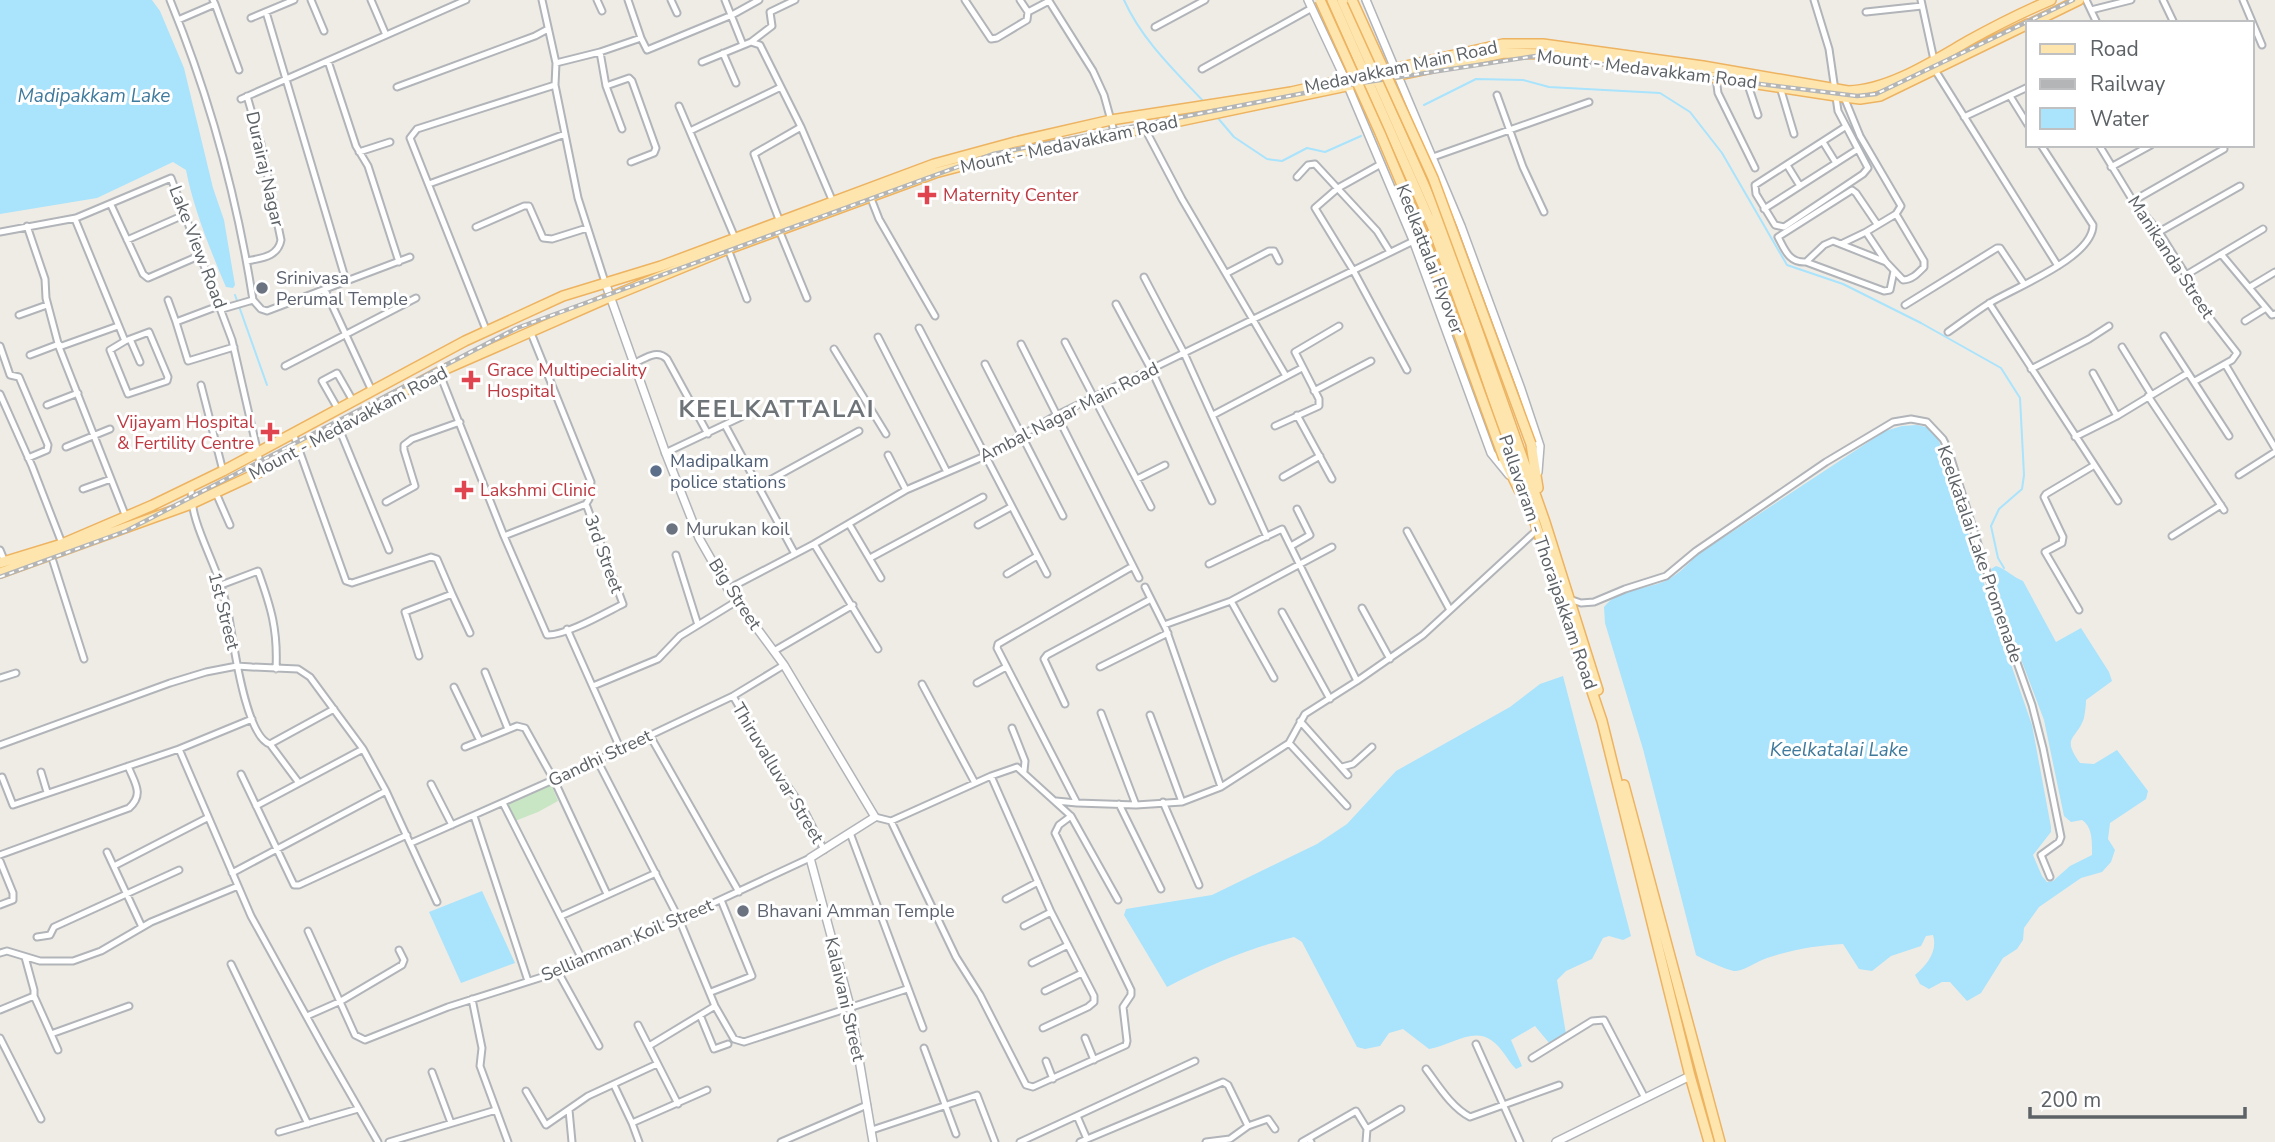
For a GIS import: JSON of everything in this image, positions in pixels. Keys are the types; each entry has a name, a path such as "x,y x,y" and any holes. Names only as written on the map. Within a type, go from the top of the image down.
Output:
{"main road":[{"name":"Keelkattalai Flyover","path":"1320,0 1423,235 1504,459 1517,486 1540,521"},
{"name":"Pallavaram - Thoraipakkam Road","path":"1332,0 1436,212 1588,669 1720,1142"},
{"name":"Pallavaram - Thoraipakkam Road","path":"1342,0 1434,230 1569,599 1582,650"},
{"name":"Keelkattalai Flyover","path":"1352,0 1433,178 1531,444 1540,521"},
{"name":"Medavakkam Main Road","path":"1231,105 1372,78 1503,44 1543,44 1703,66 1838,94 1871,89 1934,65 2027,10 2051,0"},
{"path":"2035,21 2079,0"},
{"path":"1934,65 2026,25"},
{"name":"Mount - Medavakkam Road","path":"1397,72 1504,53 1581,58 1838,94"},
{"name":"Mount - Medavakkam Road","path":"0,573 51,554 223,471 465,341 563,296 661,266 736,238 935,173 1015,152 1115,135 1231,105"},
{"name":"Mount - Medavakkam Road","path":"2,562 63,546 191,504 262,471 299,447 439,373 833,202 934,164 1111,120 1193,113"},
{"name":"Pallavaram - Thoraipakkam Road","path":"1588,669 1709,1142"}],"street":[{"path":"170,0 188,43 221,156 247,261 250,300 267,312 410,257"},
{"path":"251,18 294,0"},
{"path":"312,0 324,31"},
{"path":"371,0 386,35"},
{"path":"285,80 465,0"},
{"path":"542,0 556,63 555,85 578,198 605,282"},
{"path":"597,0 602,11"},
{"path":"628,0 647,50 732,15 759,0"},
{"path":"671,0 677,13"},
{"path":"725,0 743,45"},
{"path":"702,62 751,42 772,26 769,12 795,0"},
{"path":"965,0 990,38 997,38 1027,20 1028,12 1020,0"},
{"path":"1155,27 1194,2 1205,0"},
{"path":"1366,0 1461,226 1540,446 1537,484"},
{"path":"1814,0 1829,49 1830,70 1838,94 1901,205 1896,214 1841,244"},
{"path":"2086,0 2096,21"},
{"path":"2091,10 2131,0"},
{"path":"2164,0 2173,21"},
{"path":"2243,0 2252,21"},
{"path":"1028,12 1049,1 1093,71 1104,94 1115,135"},
{"path":"178,20 214,2 239,69"},
{"path":"1866,12 1922,3 1934,65 2058,266"},
{"path":"1202,68 1310,4 1347,83 1413,240 1491,453 1517,486"},
{"path":"2027,10 2030,21"},
{"path":"266,12 346,282"},
{"path":"2254,26 2262,45"},
{"path":"397,87 548,29"},
{"path":"556,63 641,38"},
{"path":"751,42 760,45 833,202"},
{"path":"600,52 606,86 622,129"},
{"path":"723,53 736,83"},
{"path":"328,61 359,152 369,166 400,261"},
{"path":"1716,77 1718,93 1755,168"},
{"path":"606,86 629,78 656,148 654,153 631,162"},
{"name":"Durairaj Nagar","path":"247,261 274,254 281,240 261,144 244,97 285,80"},
{"path":"1746,81 1758,115"},
{"path":"487,331 410,138 416,130 555,85"},
{"path":"1779,86 1794,134"},
{"path":"690,131 781,87"},
{"path":"1964,117 2026,89"},
{"path":"1838,94 1838,111 1867,165 1866,171 1781,228 1775,225 1755,194 1755,185 1845,127"},
{"path":"1497,96 1523,167 1544,212"},
{"path":"2010,96 2026,122"},
{"path":"1433,157 1589,102"},
{"path":"679,106 736,238"},
{"path":"800,127 754,153 807,298"},
{"path":"1144,127 1182,199 1254,317 1286,376"},
{"path":"429,184 565,134"},
{"path":"359,152 390,142"},
{"path":"1823,142 1836,163"},
{"path":"1948,332 1989,303 2058,266 2093,234 2093,225 2042,147"},
{"name":"Manikanda Street","path":"2100,147 2133,201 2159,232 2205,312 2237,353 2234,359 2225,364"},
{"path":"2111,167 2147,147"},
{"path":"1764,209 1858,149"},
{"path":"2133,201 2224,149"},
{"path":"1297,177 1308,165 1315,164 1377,231 1390,252"},
{"path":"1381,164 1338,188 1315,208 1353,270 1407,370"},
{"path":"1787,164 1800,186"},
{"name":"Lake View Road","path":"0,232 75,219 171,178 223,307 262,471"},
{"path":"2159,232 2240,186"},
{"path":"1877,224 1852,190 1778,237 1796,262 1806,262 1884,292 1890,290 1894,271"},
{"path":"870,196 879,219 935,316"},
{"path":"111,205 143,274 148,278 194,258"},
{"path":"476,227 524,206 530,206 543,238 552,239 587,228"},
{"path":"1866,232 1886,262 1903,280 1917,274 1924,267 1924,261 1896,214"},
{"path":"127,240 177,218"},
{"path":"75,219 118,326 140,362"},
{"path":"27,226 45,279 47,305 59,346 126,517"},
{"path":"2186,275 2263,229"},
{"name":"Ambal Nagar Main Road","path":"728,589 814,544 906,490 985,456 1057,415 1434,230"},
{"path":"1806,262 1828,242 1841,244 1886,262"},
{"path":"1905,305 1997,248 2000,248 2024,284"},
{"path":"728,249 747,299"},
{"path":"1227,273 1269,251 1274,251 1279,261"},
{"path":"2221,254 2272,316 2275,314"},
{"path":"2250,287 2275,272"},
{"path":"1144,277 1184,353 1267,537"},
{"name":"Big Street","path":"605,282 665,453 699,538 728,589 784,665 874,817"},
{"path":"325,290 372,391"},
{"path":"285,366 416,298"},
{"path":"168,300 187,361 234,347"},
{"path":"176,322 250,300"},
{"path":"1989,303 2118,501"},
{"path":"1116,304 1151,369 1212,501"},
{"path":"19,315 47,305"},
{"path":"2245,321 2266,307"},
{"path":"30,355 118,326"},
{"path":"1275,426 1319,406 1319,399 1295,354 1296,350 1339,326"},
{"path":"2031,369 2109,326"},
{"path":"919,328 1047,574"},
{"path":"149,332 168,377 167,381 131,395 126,392 110,350 127,340 149,332"},
{"path":"504,536 586,504 592,482 531,332"},
{"path":"2164,336 2229,436"},
{"path":"878,337 947,472"},
{"path":"1065,342 1152,507"},
{"path":"1021,344 1139,578"},
{"path":"0,346 10,375 19,377 48,445 47,450 28,458"},
{"path":"2122,347 2222,508 2172,536"},
{"path":"834,349 886,434"},
{"path":"635,363 657,353 662,354 708,433"},
{"path":"1314,391 1371,361"},
{"path":"985,364 1063,516"},
{"path":"2195,382 2225,364 2275,450 2239,475"},
{"path":"1213,415 1302,368"},
{"path":"338,409 322,381 337,373 353,401"},
{"path":"439,373 547,635 568,629 620,748"},
{"path":"2093,373 2117,415"},
{"path":"2075,437 2188,373"},
{"path":"201,385 223,471"},
{"path":"47,405 78,393"},
{"path":"0,394 63,546"},
{"path":"1297,415 1332,479"},
{"path":"665,453 741,417"},
{"name":"Keelkatalai Lake Promenade","path":"1569,599 1581,603 1594,602 1666,576 1696,551 1826,462 1885,426 1911,419 1931,424 1948,449 2039,729 2061,837 2059,842 2041,855 2050,877"},
{"path":"386,502 415,486 404,445 412,439 460,422"},
{"path":"725,425 794,554"},
{"path":"338,426 389,550"},
{"path":"66,447 110,429"},
{"path":"759,486 859,431"},
{"path":"293,433 346,581 352,583 431,557 437,559 470,633"},
{"path":"888,455 906,490"},
{"path":"1283,477 1320,456"},
{"path":"1137,479 1165,465"},
{"path":"2079,610 2046,552 2062,542 2063,537 2044,497 2093,466"},
{"path":"83,489 111,479"},
{"path":"191,486 191,504"},
{"path":"216,492 230,525"},
{"path":"870,558 983,497"},
{"name":"1st Street","path":"191,504 221,585 237,666 252,719 261,737 270,744 299,783"},
{"name":"3rd Street","path":"568,629 623,604 586,504"},
{"path":"978,525 1011,507"},
{"path":"1291,547 1310,535 1297,509"},
{"path":"1056,802 1136,805 1182,802 1221,787 1289,744 1305,714 1423,635 1540,521"},
{"path":"849,524 881,578"},
{"path":"1209,564 1282,529 1357,681"},
{"path":"1407,531 1450,610"},
{"path":"814,544 878,649"},
{"path":"1164,625 1231,601 1332,547"},
{"path":"0,550 2,562"},
{"path":"51,554 84,659"},
{"path":"676,555 698,625"},
{"path":"1007,574 1037,556"},
{"path":"1076,803 997,648 998,644 1133,566"},
{"path":"221,585 258,571 274,617 276,669"},
{"path":"1145,587 1168,633 1221,787"},
{"path":"419,656 405,612 452,594"},
{"path":"1065,704 1045,659 1047,655 1151,599"},
{"path":"593,686 658,659 680,636 737,601"},
{"path":"1231,601 1274,678"},
{"path":"774,651 853,605"},
{"path":"1362,608 1390,659"},
{"path":"1283,612 1330,699"},
{"path":"1100,667 1168,633"},
{"name":"Gandhi Street","path":"411,843 733,696 784,665"},
{"path":"0,745 206,672 237,666 298,669 310,677 363,749 411,843 437,902"},
{"path":"977,683 1006,667"},
{"path":"485,672 508,729"},
{"path":"0,678 16,673"},
{"path":"922,684 975,783"},
{"path":"454,687 480,741"},
{"name":"Thiruvalluvar Street","path":"733,696 772,764 803,808 824,850"},
{"path":"270,744 334,709"},
{"path":"1101,713 1136,805"},
{"path":"1150,715 1182,802"},
{"path":"2,777 13,805 179,750 252,719"},
{"path":"1300,721 1349,775"},
{"path":"465,747 517,726 525,728 554,780 607,894"},
{"path":"1012,728 1026,761 1024,771"},
{"path":"649,734 739,892"},
{"path":"1289,744 1348,806"},
{"path":"1339,765 1344,768 1353,764 1372,747"},
{"path":"256,806 363,749"},
{"path":"179,750 257,928 378,1142"},
{"path":"597,760 679,919 715,1006 734,1040 744,1042 907,989"},
{"path":"0,855 130,808 139,795 128,766"},
{"path":"810,858 874,817 891,821 1017,767 1072,816 1118,900"},
{"path":"41,772 47,792"},
{"path":"241,774 294,885 407,835"},
{"path":"991,776 1094,1002 1043,1028"},
{"path":"431,784 452,825"},
{"path":"232,873 386,792"},
{"path":"1163,802 1199,885"},
{"path":"503,803 583,961"},
{"path":"1119,804 1160,889"},
{"path":"474,816 528,981"},
{"path":"891,821 956,957 980,995 1026,1085 1033,1087 1126,1045 1123,1006 1131,996 1131,990 1055,833 1059,825 1072,816"},
{"path":"114,866 207,818"},
{"path":"850,833 923,1028"},
{"path":"107,852 142,927"},
{"name":"Selliamman Koil Street","path":"341,1001 355,1035 365,1040 472,999 558,972 810,858"},
{"name":"Kalaivani Street","path":"810,858 850,1006 873,1142"},
{"path":"0,861 13,893 13,900 0,905"},
{"path":"37,937 50,935 54,927 179,870"},
{"path":"561,916 656,873"},
{"path":"1006,899 1038,882"},
{"path":"0,953 7,951 40,961 73,961 101,951 142,927 238,886"},
{"path":"711,992 751,976 721,900"},
{"path":"1024,926 1051,912"},
{"path":"308,931 341,1001"},
{"path":"1032,963 1068,945"},
{"path":"307,1016 341,1001 404,964 399,950"},
{"path":"25,957 34,996 58,1050"},
{"path":"231,964 308,1124"},
{"path":"558,972 599,1046"},
{"path":"1045,991 1082,973"},
{"path":"0,1010 34,996"},
{"path":"472,999 482,1048 480,1066 508,1142"},
{"path":"51,1034 129,1006"},
{"path":"649,1046 715,1006"},
{"path":"700,1015 714,1049 728,1044"},
{"path":"1532,1058 1592,1021 1604,1020 1645,1098"},
{"path":"638,1025 678,1104"},
{"path":"0,1038 41,1119"},
{"path":"1085,1038 1094,1060"},
{"path":"1476,1044 1520,1142"},
{"path":"924,1048 956,1134"},
{"path":"1020,1142 1195,1060"},
{"path":"1046,1061 1053,1079"},
{"path":"526,1091 544,1124 548,1124 589,1096 657,1064"},
{"path":"1426,1069 1445,1095 1463,1113 1470,1116 1559,1085"},
{"path":"432,1072 451,1123"},
{"path":"1556,1142 1690,1076"},
{"path":"1080,1142 1223,1082 1228,1085 1248,1126"},
{"path":"614,1085 639,1142"},
{"path":"632,1124 707,1090"},
{"path":"872,1130 977,1095 995,1142"},
{"path":"780,1142 867,1105"},
{"path":"279,1132 358,1109"},
{"path":"389,1142 496,1110"},
{"path":"569,1110 572,1142"},
{"path":"1367,1129 1401,1110"},
{"path":"1302,1142 1310,1140 1356,1111 1367,1129 1366,1142"},
{"path":"1077,1115 1087,1139"},
{"path":"1206,1142 1230,1139 1248,1126 1268,1119 1275,1129"}],"green space":[{"path":"551,784 558,801 515,821 505,805"}],"water":[{"name":"Madipakkam Lake","path":"0,0 152,0 160,11 184,68 213,188 224,220 235,285 233,288 226,287 214,259 186,170 173,162 97,198 0,214"},
{"name":"Keelkatalai Lake","path":"1917,425 1930,428 1938,438 2032,725 2051,827 2051,832 2033,855 2047,882 2053,881 2070,866 2092,855 2091,836 2082,820 2071,822 2064,816 2044,720 1994,588 1991,569 2000,567 2023,581 2056,642 2081,628 2112,681 2086,700 2084,718 2072,739 2071,748 2080,763 2094,764 2117,750 2148,791 2146,799 2110,823 2108,839 2115,850 2111,862 2102,872 2081,878 2039,907 2024,928 2023,940 2017,949 2003,958 1981,993 1967,1001 1950,982 1942,982 1929,989 1920,984 1915,975 1930,957 1934,947 1933,935 1926,936 1921,946 1891,956 1872,971 1859,969 1843,944 1785,953 1736,971 1696,955 1643,749 1605,623 1604,607 1617,596 1670,578 1700,553 1885,431"},
{"path":"1563,676 1631,936 1623,940 1609,936 1603,938 1592,959 1566,971 1557,980 1566,1034 1550,1044 1535,1026 1511,1040 1522,1066 1516,1069 1491,1040 1477,1036 1461,1038 1429,1049 1403,1029 1389,1033 1380,1046 1365,1049 1357,1047 1302,942 1294,937 1229,958 1167,987 1124,915 1126,909 1212,895 1317,844 1347,824 1396,771 1510,707 1540,684"},
{"path":"482,891 515,963 461,983 429,912"}],"waterway":[{"path":"1124,0 1149,41 1204,102"},
{"path":"1424,105 1476,79 1523,80 1549,87 1660,93 1690,112 1722,153 1787,265 1843,284 1921,323 2001,368 2020,398 2024,475 2022,489 1999,509 1991,526 1998,558 2004,568"},
{"path":"1217,117 1234,137 1267,159 1282,161 1307,148 1325,152 1361,136"},
{"path":"235,295 267,385"}],"railway":[{"path":"2029,21 2073,0"},
{"path":"0,577 126,531 517,328 993,154 1335,87 1536,56 1857,96 1876,94 2026,22"}],"place":[{"name":"Maternity Center","path":"927,195"},
{"name":"Srinivasa Perumal Temple","path":"262,288"},
{"name":"Grace Multipeciality Hospital","path":"471,380"},
{"name":"Vijayam Hospital & Fertility Centre","path":"270,432"},
{"name":"Madipalkam police stations","path":"656,471"},
{"name":"Lakshmi Clinic","path":"464,490"},
{"name":"Murukan koil","path":"672,529"},
{"name":"Bhavani Amman Temple","path":"743,911"}],"district":[{"name":"KEELKATTALAI","path":"777,409"}]}
